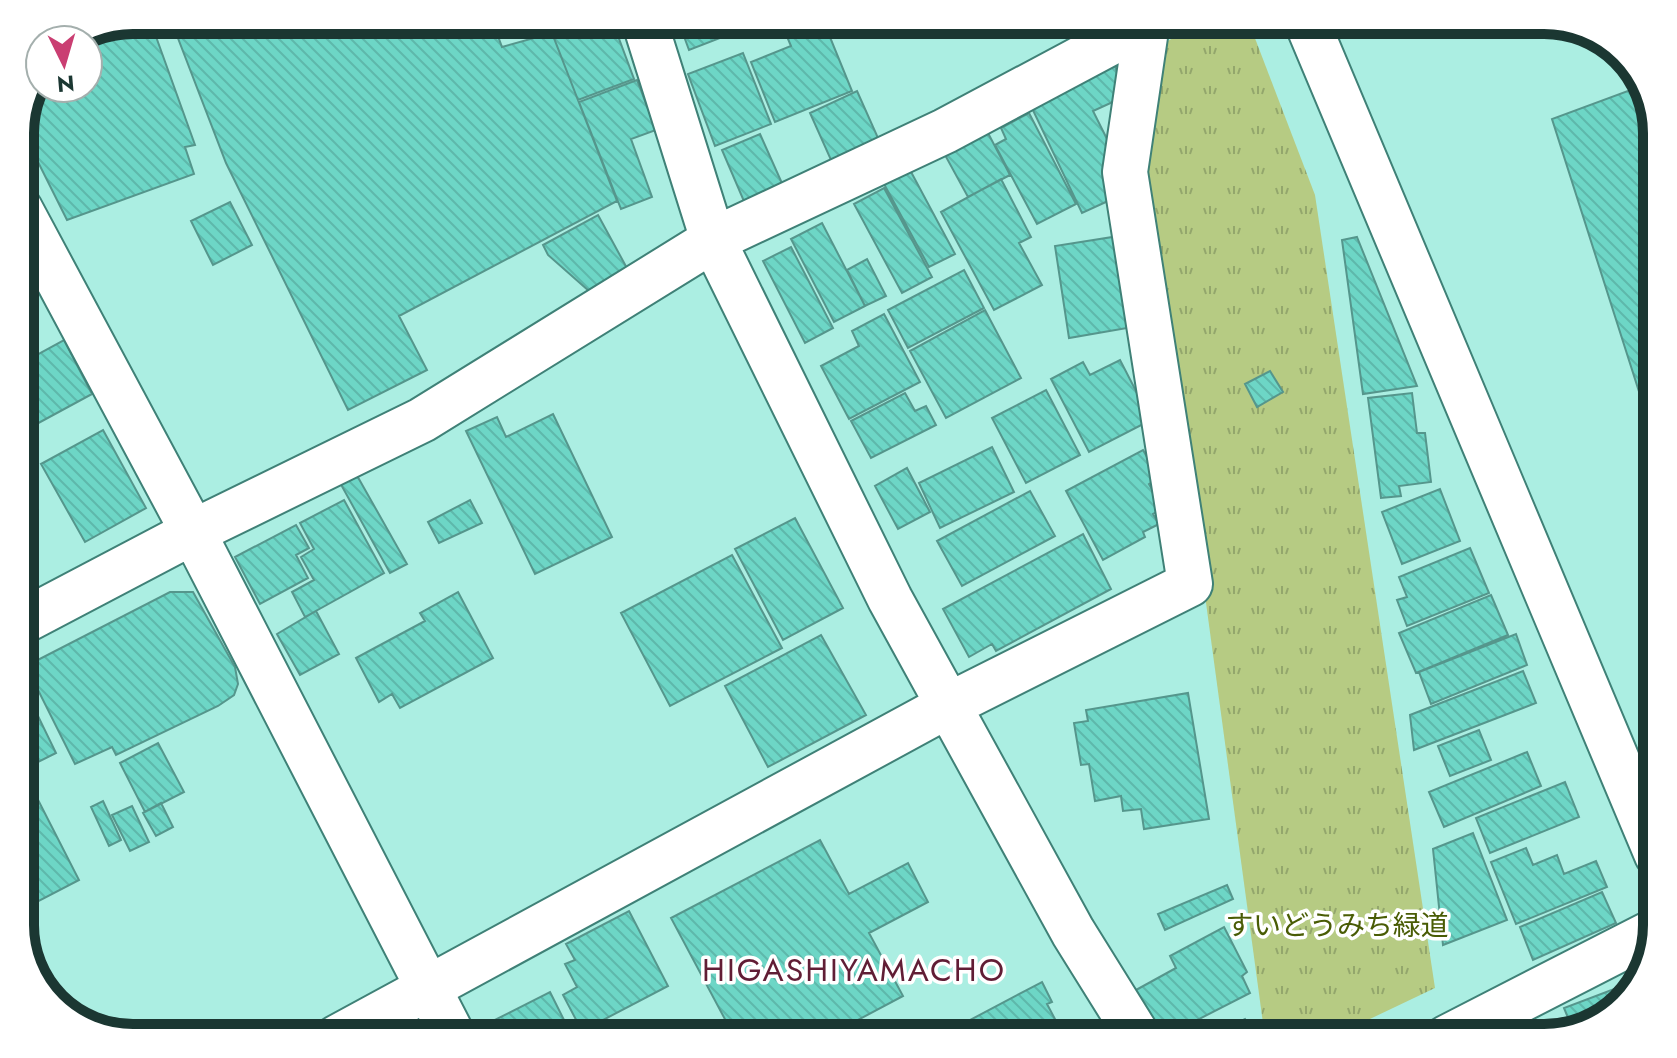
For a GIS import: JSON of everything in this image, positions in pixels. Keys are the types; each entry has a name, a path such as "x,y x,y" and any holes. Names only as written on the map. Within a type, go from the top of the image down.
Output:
{"street":[{"path":"648,34 713,240 890,599 1073,932 1130,1024"},
{"path":"34,616 193,532 422,420 713,240 945,131 1126,34"},
{"path":"363,1024 949,705 1190,584 1125,172 1148,34"},
{"path":"1312,34 1643,822"},
{"path":"34,235 193,532 446,1024"},
{"path":"1473,1024 1642,938"}],"green space":[{"name":"すいどうみち緑道","path":"1180,34 1253,34 1315,195 1435,988 1359,1024 1263,1024 1148,175 1166,42"}],"building":[{"path":"155,34 195,145 185,147 194,174 67,220 34,154 38,104 104,104 104,39"},
{"path":"176,34 497,34 502,47 552,34 617,201 399,316 427,370 348,410 226,163"},
{"path":"552,34 617,34 634,79 578,100"},
{"path":"683,34 730,34 689,50"},
{"path":"786,34 829,34 852,91 775,122 751,62 791,46"},
{"path":"743,53 771,124 715,146 688,74"},
{"path":"1114,64 1120,79 1115,101 1093,111 1109,143 1108,201 1082,213 1030,104"},
{"path":"637,80 656,130 631,139 652,197 621,209 579,102"},
{"path":"1632,89 1640,107 1643,133 1643,404 1552,119"},
{"path":"857,91 878,138 831,160 810,113"},
{"path":"1029,113 1076,204 1037,224 995,145 1006,139 1001,128"},
{"path":"988,133 1010,175 968,197 945,155"},
{"path":"760,134 785,190 746,206 722,150"},
{"path":"910,170 955,254 929,267 884,184"},
{"path":"1001,179 1031,237 1019,243 1042,285 994,310 941,212"},
{"path":"884,188 932,277 902,293 854,204"},
{"path":"230,202 252,245 213,265 191,221"},
{"path":"598,215 628,270 589,291 548,255 543,245"},
{"path":"822,223 865,306 834,322 791,239"},
{"path":"1119,236 1133,327 1069,338 1055,246"},
{"path":"1357,237 1417,386 1363,394 1342,240"},
{"path":"791,247 833,328 805,343 763,261"},
{"path":"867,259 886,296 865,306 847,270"},
{"path":"964,270 984,308 908,348 888,310"},
{"path":"985,310 1021,378 946,418 910,351"},
{"path":"884,314 920,382 849,419 821,366 859,346 852,331"},
{"path":"64,340 92,394 34,425 34,356"},
{"path":"1120,360 1151,420 1089,452 1051,379 1083,362 1090,375"},
{"path":"1270,371 1283,392 1257,407 1245,384"},
{"path":"1046,390 1080,455 1026,483 992,418"},
{"path":"905,393 915,411 926,406 936,425 871,458 851,421"},
{"path":"1412,393 1417,433 1425,433 1431,482 1399,486 1401,496 1381,498 1368,398"},
{"path":"553,414 612,537 535,574 466,431 497,417 506,437"},
{"path":"103,430 146,508 85,542 41,464"},
{"path":"992,447 1014,492 940,528 919,483"},
{"path":"1143,450 1159,478 1149,484 1163,509 1153,514 1159,524 1143,532 1145,537 1103,560 1066,491"},
{"path":"907,468 930,512 898,529 875,486"},
{"path":"355,472 407,564 390,573 339,481"},
{"path":"1440,489 1460,541 1402,564 1382,512"},
{"path":"1030,491 1055,536 962,586 937,541"},
{"path":"344,500 384,573 305,617 292,592 314,580 301,557 314,549 300,523"},
{"path":"470,500 482,523 439,543 428,522"},
{"path":"795,518 843,608 783,640 735,549"},
{"path":"296,525 309,548 296,555 308,578 260,604 235,557"},
{"path":"1083,534 1111,589 996,651 992,644 969,657 943,609"},
{"path":"1470,548 1489,593 1407,626 1397,600 1407,597 1399,577"},
{"path":"732,555 782,648 670,706 621,613"},
{"path":"170,592 193,592 235,667 238,684 234,695 218,706 116,755 112,747 75,764 34,682 34,662"},
{"path":"458,592 493,658 400,708 392,694 379,702 356,658 425,621 420,613"},
{"path":"1491,595 1508,635 1416,673 1399,633"},
{"path":"316,611 339,654 300,675 277,634"},
{"path":"1516,634 1527,665 1431,704 1419,672"},
{"path":"821,635 866,715 768,767 725,686"},
{"path":"1523,671 1536,703 1414,750 1410,715"},
{"path":"1188,693 1209,819 1144,829 1141,809 1123,811 1121,796 1095,801 1089,764 1081,765 1074,723 1088,721 1086,710"},
{"path":"34,708 56,753 34,764"},
{"path":"1479,730 1491,760 1450,776 1438,746"},
{"path":"158,743 184,792 145,812 120,763"},
{"path":"1527,752 1541,786 1444,827 1429,792"},
{"path":"1565,782 1579,817 1490,853 1476,818"},
{"path":"34,792 79,880 34,903"},
{"path":"103,801 121,840 109,846 91,807"},
{"path":"161,803 173,827 156,836 143,813"},
{"path":"132,806 149,842 130,851 112,815"},
{"path":"1473,833 1507,920 1443,945 1433,849"},
{"path":"820,840 849,894 908,863 928,902 869,933 903,996 850,1024 728,1024 671,918"},
{"path":"1526,848 1533,865 1557,855 1564,874 1596,861 1607,887 1516,924 1491,862"},
{"path":"1227,885 1233,899 1165,930 1158,914"},
{"path":"1602,892 1616,923 1533,960 1520,927"},
{"path":"629,911 668,986 595,1024 578,1024 563,995 577,987 565,964 575,960 566,944"},
{"path":"1224,927 1247,972 1242,976 1250,993 1189,1024 1154,1024 1136,990 1176,968 1170,956"},
{"path":"1042,982 1052,1002 1047,1004 1058,1024 962,1024"},
{"path":"1621,987 1594,1011 1570,1021 1564,1008"},
{"path":"550,992 566,1024 487,1024"}],"district":[{"name":"HIGASHIYAMACHO","path":"854,970"}]}
